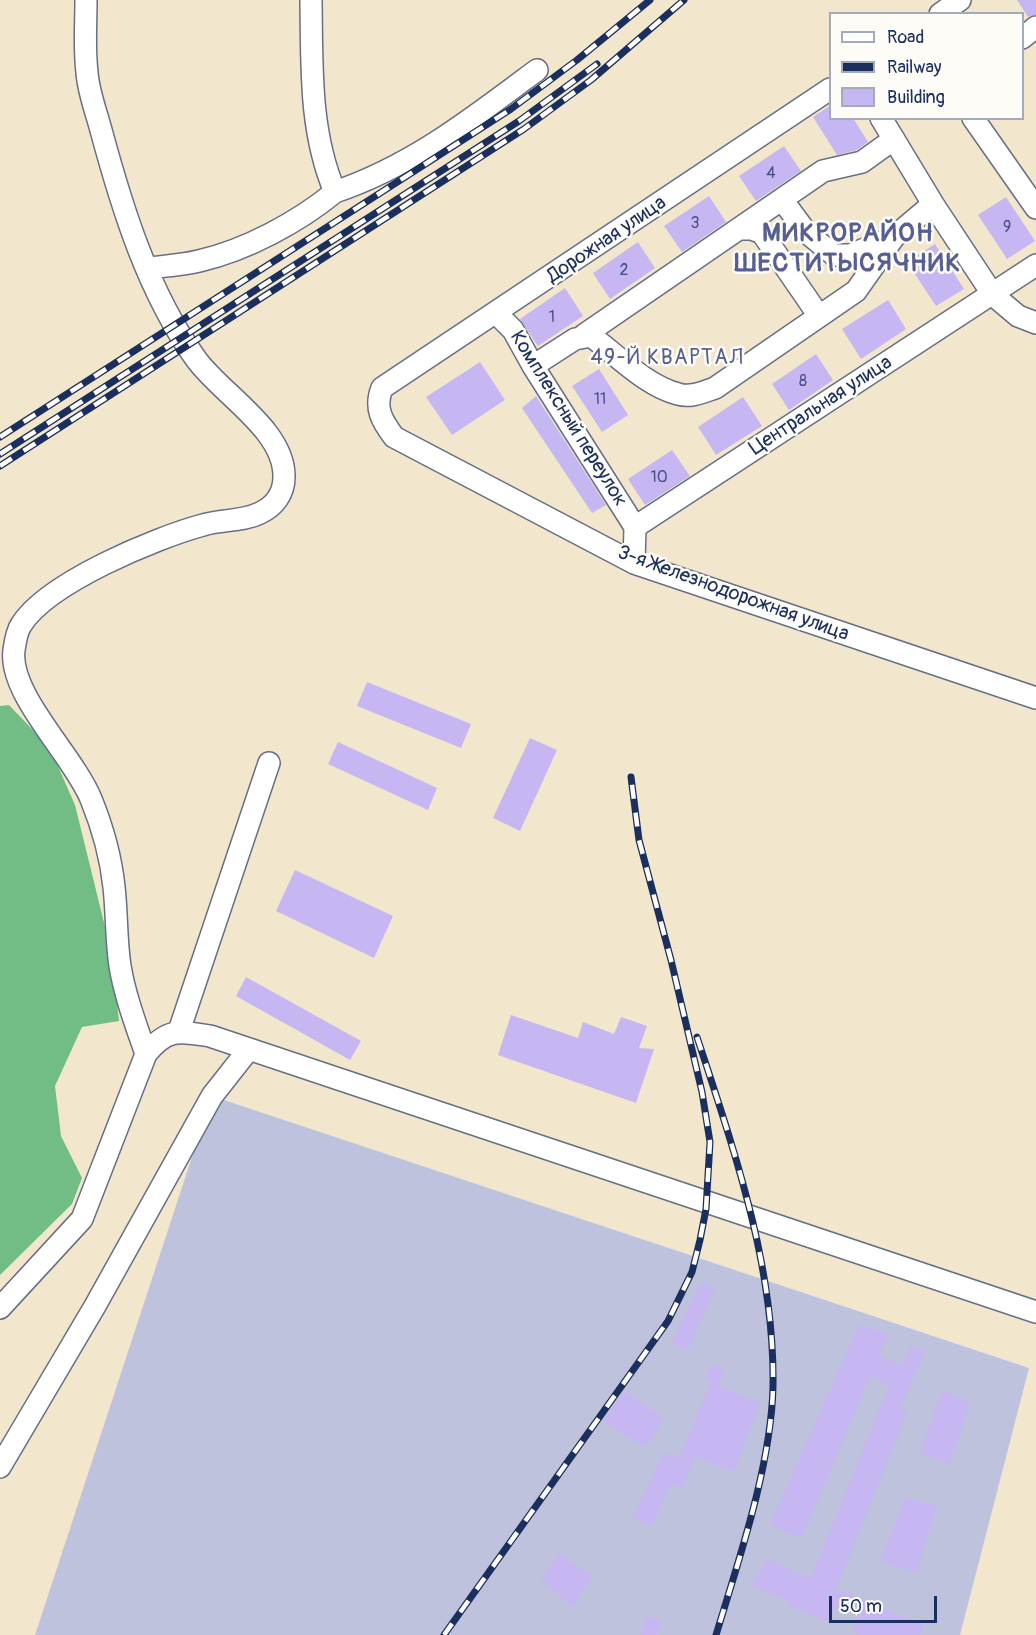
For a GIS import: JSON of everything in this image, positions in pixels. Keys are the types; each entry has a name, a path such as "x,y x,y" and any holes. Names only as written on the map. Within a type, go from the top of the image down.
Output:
{"street":[{"path":"86,0 87,74 121,208 164,303 196,360 276,444 285,475 282,493 276,502 260,513 194,528 150,544 76,579 40,606 21,626 14,650 14,671 21,691 64,750 91,797 111,860 124,983 146,1054"},
{"path":"311,0 312,97 318,132 335,192"},
{"path":"943,12 960,0"},
{"path":"1024,37 1036,27"},
{"path":"148,268 200,261 265,237 302,217 335,192 371,179 442,140 537,70"},
{"name":"Дорожная улица","path":"382,388 497,314 829,90"},
{"path":"883,120 933,204 993,295 1018,316 1036,323"},
{"path":"975,120 1027,178 1036,208"},
{"path":"533,366 584,335 783,201 823,171 862,162 894,140"},
{"path":"783,201 806,232 834,255 850,255 894,237"},
{"path":"584,335 591,336 649,380 677,394 689,395 715,388 856,291 894,237 933,204"},
{"path":"740,229 752,229 762,233 819,316"},
{"name":"Центральная улица","path":"635,527 1036,265"},
{"name":"Комплексный переулок","path":"497,314 513,330 533,366 635,527"},
{"name":"3-я Железнодорожная улица","path":"382,388 377,406 384,423 394,437 634,563 1036,699"},
{"path":"634,563 635,527"},
{"path":"179,1030 269,763"},
{"path":"0,1308 82,1219 146,1054 158,1039 179,1030 210,1036 1036,1312"},
{"path":"0,1467 95,1306 212,1096 249,1049"}],"shaded area":[{"path":"212,1096 1029,1368 960,1635 35,1635"}],"green space":[{"path":"9,705 50,748 75,805 111,951 119,1021 82,1027 55,1086 61,1136 82,1178 72,1204 0,1275 0,706"}],"building":[{"path":"1017,0 1036,0 1036,15 1028,17"},
{"path":"829,106 829,120 854,120 868,142 857,150 837,155 813,117"},
{"path":"784,146 801,171 756,201 739,176"},
{"path":"709,196 726,222 682,252 664,226"},
{"path":"1006,197 1035,241 1007,259 978,215"},
{"path":"638,242 655,268 610,299 593,273"},
{"path":"935,244 964,289 936,306 907,262"},
{"path":"565,288 583,316 538,346 520,319"},
{"path":"888,300 906,329 861,359 842,329"},
{"path":"816,354 833,380 789,410 772,384"},
{"path":"480,362 505,400 452,435 426,397"},
{"path":"599,369 628,415 602,432 572,386"},
{"path":"536,396 606,505 592,513 522,408"},
{"path":"743,397 762,426 716,455 698,427"},
{"path":"672,450 690,476 645,505 628,479"},
{"path":"367,682 471,724 461,748 357,706"},
{"path":"530,738 557,750 520,831 493,818"},
{"path":"338,742 437,788 428,810 328,764"},
{"path":"295,870 393,916 374,958 276,911"},
{"path":"246,977 361,1041 350,1060 236,996"},
{"path":"511,1015 578,1038 583,1022 614,1034 621,1017 647,1026 639,1048 654,1049 636,1103 498,1055"},
{"path":"701,1282 715,1289 688,1350 672,1343"},
{"path":"859,1325 888,1334 878,1356 903,1365 910,1346 925,1351 900,1409 907,1412 836,1589 923,1625 920,1635 859,1635 853,1633 859,1616 837,1606 827,1621 786,1604 789,1600 752,1586 766,1559 811,1578 889,1386 870,1376 801,1539 770,1525"},
{"path":"712,1364 724,1368 719,1386 705,1379"},
{"path":"711,1383 760,1403 734,1471 695,1457 681,1489 672,1483 651,1526 632,1519 664,1453 679,1458"},
{"path":"942,1390 970,1402 949,1464 920,1453"},
{"path":"624,1391 664,1418 645,1448 603,1421"},
{"path":"906,1497 937,1507 916,1572 880,1561"},
{"path":"559,1553 592,1576 573,1607 541,1579"},
{"path":"647,1617 661,1621 657,1635 641,1635"}],"railway":[{"path":"0,437 511,109 577,60 650,0"},
{"path":"0,466 524,129 591,80 684,0"},
{"path":"0,454 519,121 597,64"},
{"path":"444,1635 668,1321 692,1272 700,1240 706,1209 710,1142 702,1092 671,960 639,840 631,777"},
{"path":"697,1037 750,1209 760,1253 772,1342 771,1417 760,1480 744,1544 716,1635"}],"district":[{"name":"МИКРОРАЙОН ШЕСТИТЫСЯЧНИК","path":"848,249"},
{"name":"49-Й КВАРТАЛ","path":"667,359"}]}
